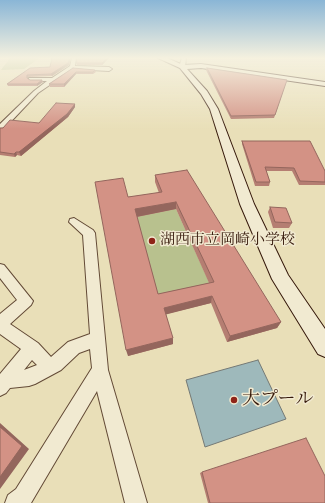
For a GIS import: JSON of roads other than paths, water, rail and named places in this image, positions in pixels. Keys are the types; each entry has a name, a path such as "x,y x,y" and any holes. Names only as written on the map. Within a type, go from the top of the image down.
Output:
{"main road":[{"path":"196,81 214,108 247,204 281,279 325,347"},
{"path":"308,81 325,84"}],"street":[{"path":"0,128 36,92 50,81"},
{"path":"74,222 89,233 100,370 136,503"},
{"path":"0,269 26,300 0,324 32,348 50,367"},
{"path":"3,384 29,378 50,367 74,347 97,339"},
{"path":"3,384 32,348"},
{"path":"16,503 23,496 100,370"}],"water":[{"name":"大プール","path":"258,360 286,419 205,447 186,380"}],"place":[{"name":"湖西市立岡崎小学校","path":"152,241"},
{"name":"大プール","path":"234,400"}]}
